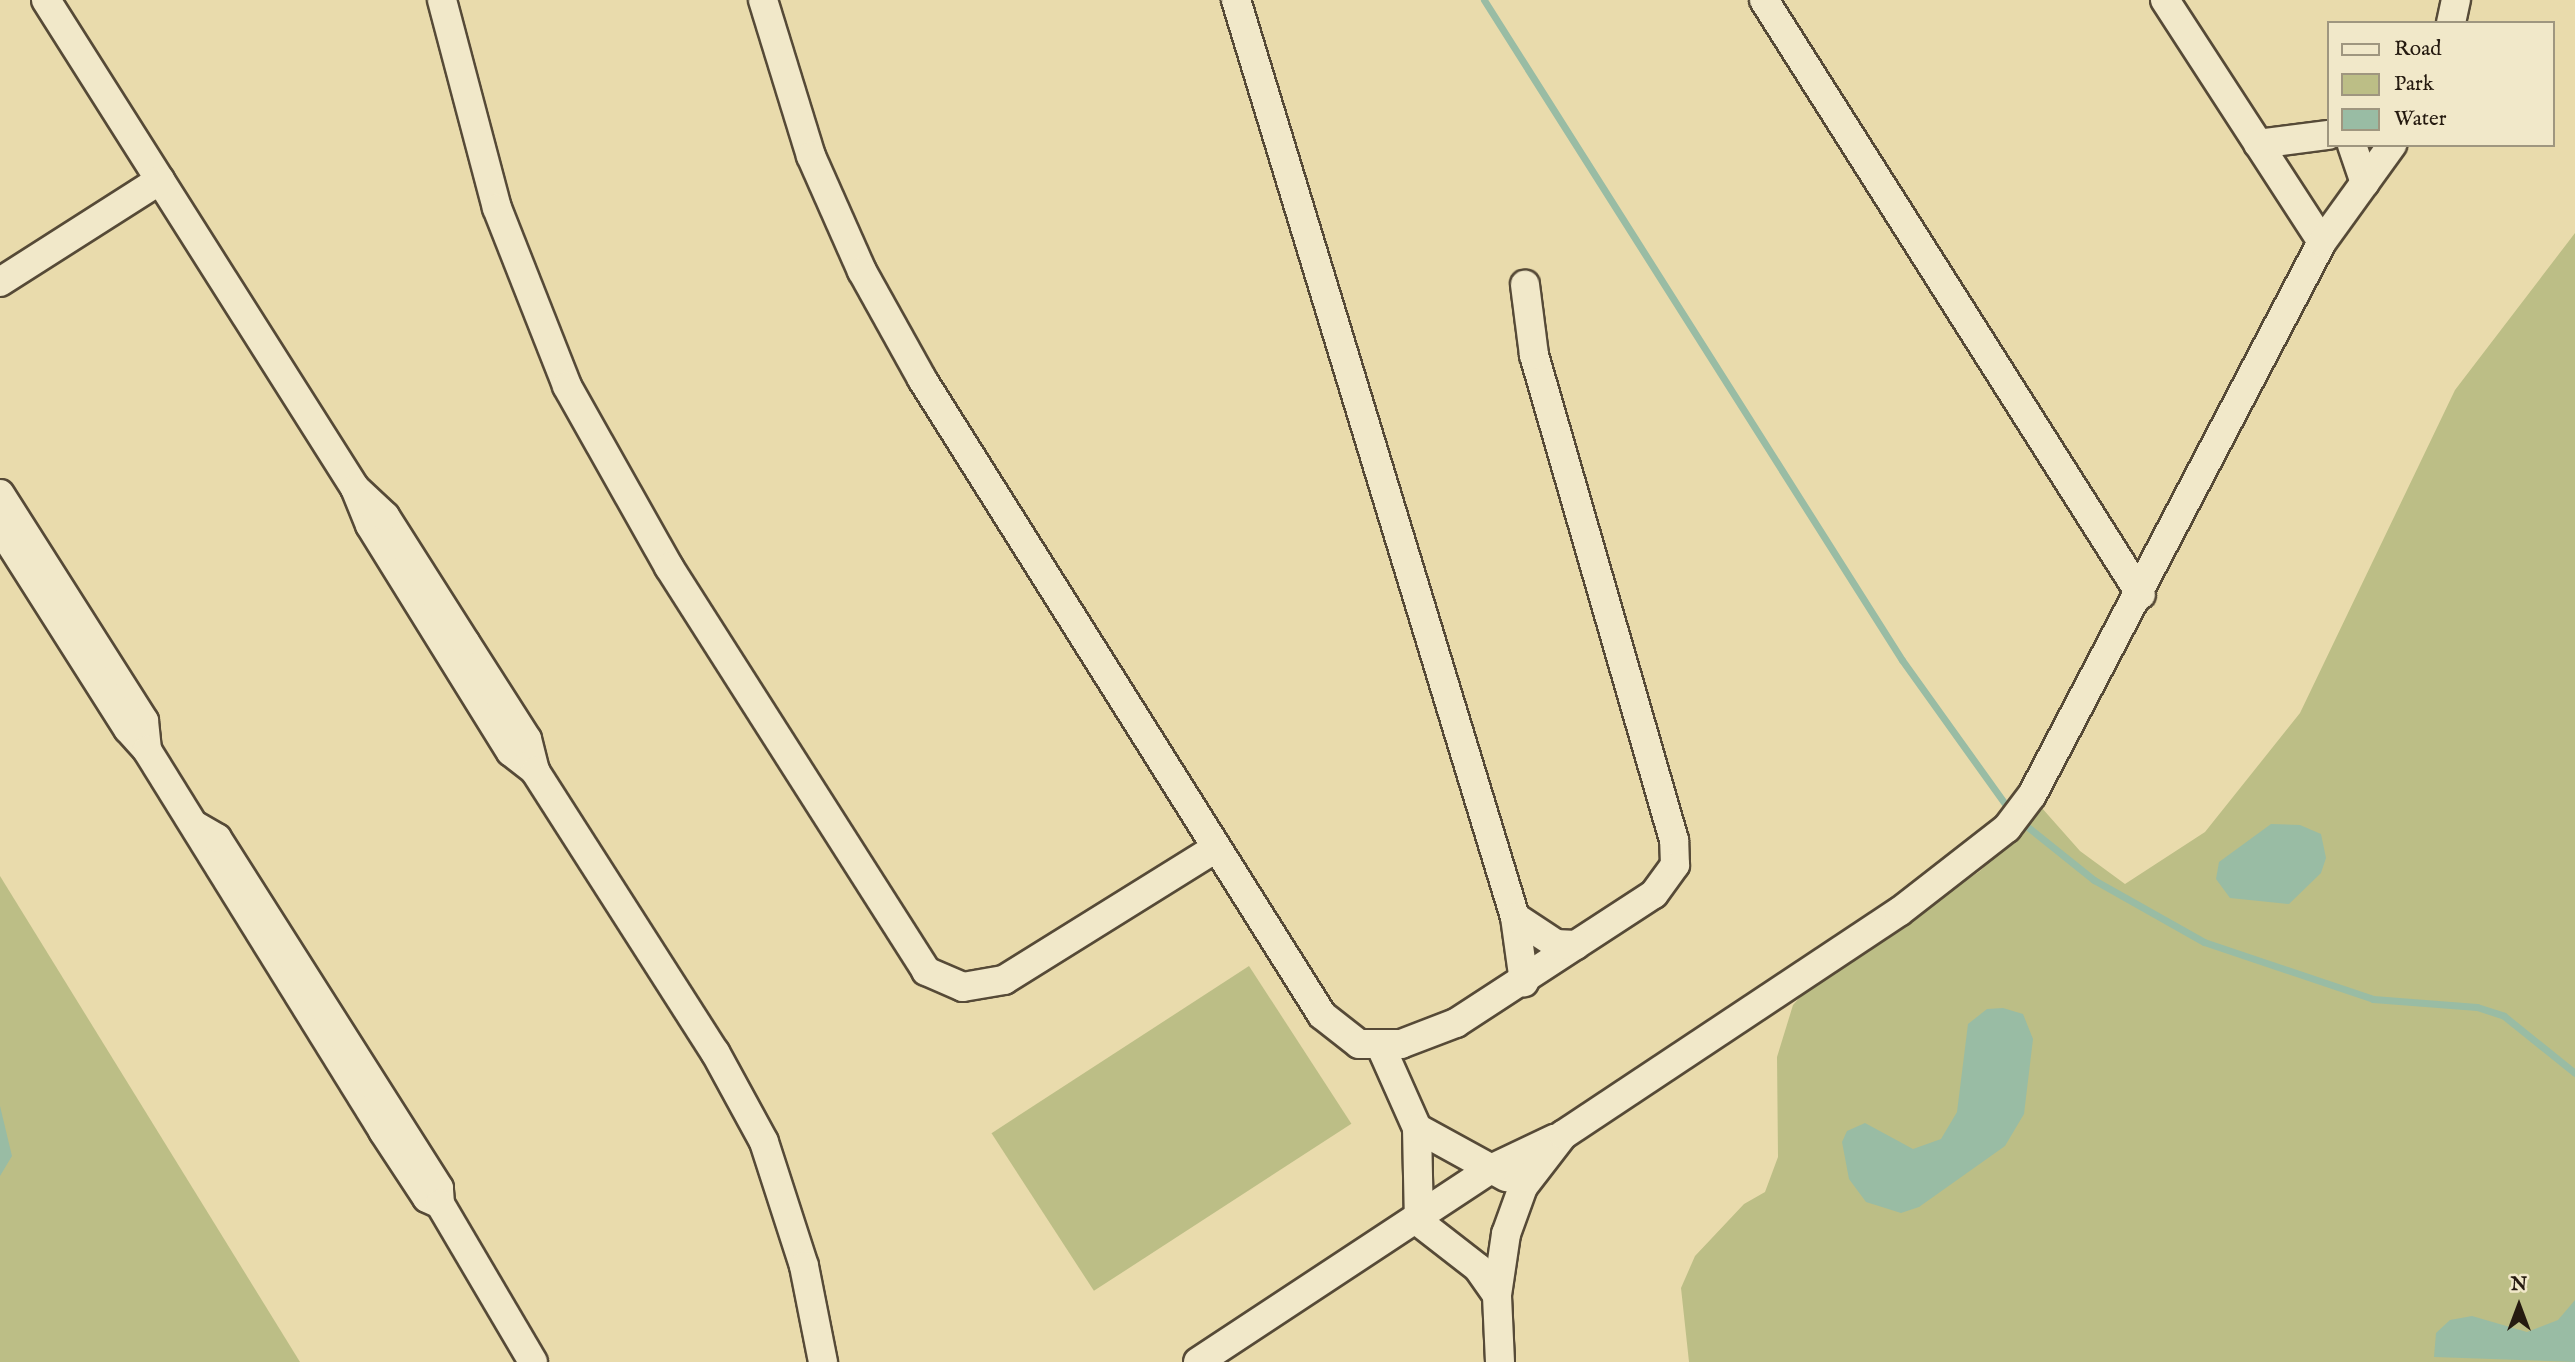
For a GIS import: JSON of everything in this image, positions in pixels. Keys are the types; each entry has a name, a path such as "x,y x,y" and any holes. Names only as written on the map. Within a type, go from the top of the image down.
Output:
{"street":[{"path":"46,0 355,488 385,516 458,647 511,752 535,771 715,1052 764,1142 797,1240 823,1362"},
{"path":"442,0 497,208 567,386 668,567 926,971 963,987 1004,980 1216,848"},
{"path":"763,0 811,156 892,328 1322,1015 1340,1034 1381,1047 1439,1031 1524,982 1654,894 1672,875 1676,857 1534,355 1525,285"},
{"path":"1236,0 1515,917 1524,982"},
{"path":"2165,0 2322,242"},
{"path":"2451,21 2456,0"},
{"path":"1771,3 2141,595"},
{"path":"2258,144 2326,135"},
{"path":"2353,147 2365,183"},
{"path":"1198,1362 1419,1222 1491,1169 1563,1135 1899,912 2007,828 2032,795 2141,595 2322,242 2391,147"},
{"path":"0,282 160,180"},
{"path":"0,494 30,558 147,750 348,1060 439,1188 440,1204 493,1286 533,1362"},
{"path":"0,527 30,558"},
{"path":"1515,917 1548,941 1576,945"},
{"path":"1381,1047 1417,1128 1419,1222"},
{"path":"1417,1128 1523,1187"},
{"path":"1500,1362 1497,1295 1506,1234 1523,1187 1563,1135"},
{"path":"1419,1222 1478,1268 1497,1295"},
{"path":"493,1286 510,1298 550,1362"}],"green space":[{"path":"2575,233 2575,1362 1689,1362 1681,1288 1695,1256 1744,1204 1765,1192 1778,1157 1777,1057 1793,1005 1809,987 1980,871 2041,807 2080,851 2125,884 2205,832 2300,713 2455,390"},
{"path":"0,876 300,1362 0,1362"},
{"path":"1249,966 1351,1124 1094,1291 992,1133"}],"water":[{"path":"2271,824 2300,825 2321,834 2326,858 2321,873 2289,904 2230,898 2216,879 2219,862"},
{"path":"2003,1008 2023,1014 2033,1039 2024,1114 2005,1146 1919,1207 1901,1213 1866,1202 1849,1179 1842,1142 1847,1131 1865,1123 1913,1149 1941,1139 1957,1112 1968,1024 1987,1009"},
{"path":"0,1106 12,1156 0,1176"},
{"path":"2575,1300 2575,1362 2434,1357 2436,1333 2450,1320 2472,1316 2527,1332 2558,1320"}],"waterway":[{"path":"1484,0 1902,660 2011,812"},
{"path":"2019,820 2094,880 2204,942 2373,999 2477,1007 2504,1016 2575,1073"}]}
